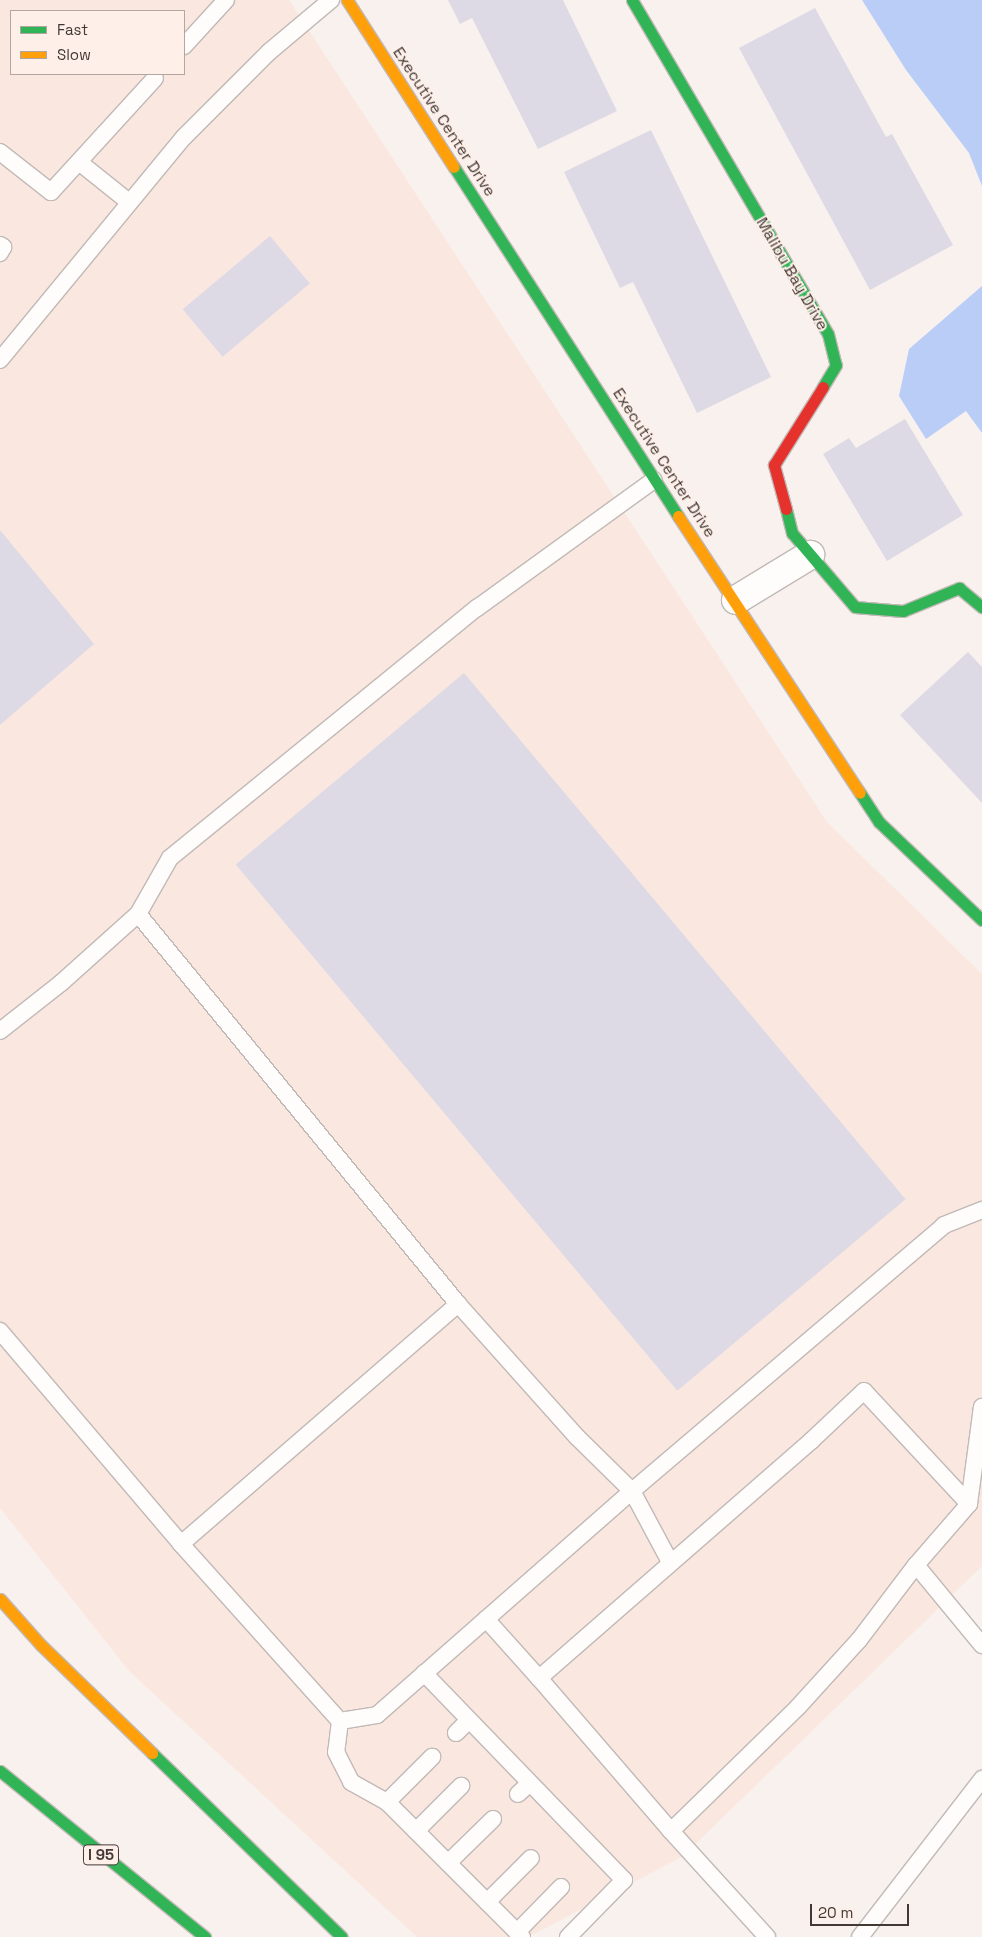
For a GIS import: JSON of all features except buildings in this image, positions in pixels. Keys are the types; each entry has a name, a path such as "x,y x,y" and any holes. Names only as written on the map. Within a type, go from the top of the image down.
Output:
{"main road":[{"name":"Executive Center Drive","path":"347,0 654,480 736,600 879,822 982,920"},
{"name":"Malibu Bay Drive","path":"632,0 828,334 836,365 774,465 792,533 855,607 903,611 959,588 982,607"},
{"path":"0,1599 41,1645 342,1937"},
{"name":"I 95","path":"0,1771 205,1937"}],"street":[{"path":"736,600 810,555"}],"lane":[{"path":"185,45 226,0"},
{"path":"0,360 129,202 184,138 262,58 331,0"},
{"path":"0,152 51,192 155,78"},
{"path":"79,162 129,202"},
{"path":"0,245 4,247 0,253"},
{"path":"0,1031 61,983 138,914 170,858 477,608 654,480"},
{"path":"138,914 458,1304 577,1437 632,1491 670,1562"},
{"path":"340,1721 377,1715 632,1491 944,1225 982,1210"},
{"path":"181,1544 458,1304"},
{"path":"0,1331 181,1544 340,1721 336,1752 351,1782 387,1802 519,1935 561,1887"},
{"path":"539,1678 811,1441 864,1390 969,1504"},
{"path":"671,1830 798,1707 859,1640 916,1565 969,1504 982,1407"},
{"path":"916,1565 982,1645"},
{"path":"486,1619 767,1937"},
{"path":"424,1673 469,1720 492,1755 530,1783 563,1827 591,1857 624,1880 568,1937"},
{"path":"456,1733 469,1720"},
{"path":"387,1802 432,1757"},
{"path":"860,1937 982,1779"},
{"path":"518,1794 530,1783"},
{"path":"416,1831 461,1786"},
{"path":"448,1863 493,1819"},
{"path":"486,1902 532,1858"}],"shaded area":[{"path":"0,0 289,0 827,822 982,974 982,1566 682,1857 528,1937 417,1937 129,1671 0,1508"}],"water":[{"path":"862,0 982,0 982,186 969,153 906,70"},
{"path":"982,286 982,433 966,411 926,439 899,396 909,349"}],"traffic: fast":[{"path":"632,0 828,334 836,365 823,387"},
{"path":"454,167 678,516"},
{"path":"786,509 792,533 855,607 903,611 959,588 982,607"},
{"path":"860,793 879,822 982,920"},
{"path":"152,1753 342,1937"},
{"path":"0,1771 205,1937"}],"traffic: slow":[{"path":"347,0 454,167"},
{"path":"678,516 860,793"},
{"path":"0,1599 41,1645 152,1753"}],"traffic: jam":[{"path":"786,509 774,465 823,387"}]}
